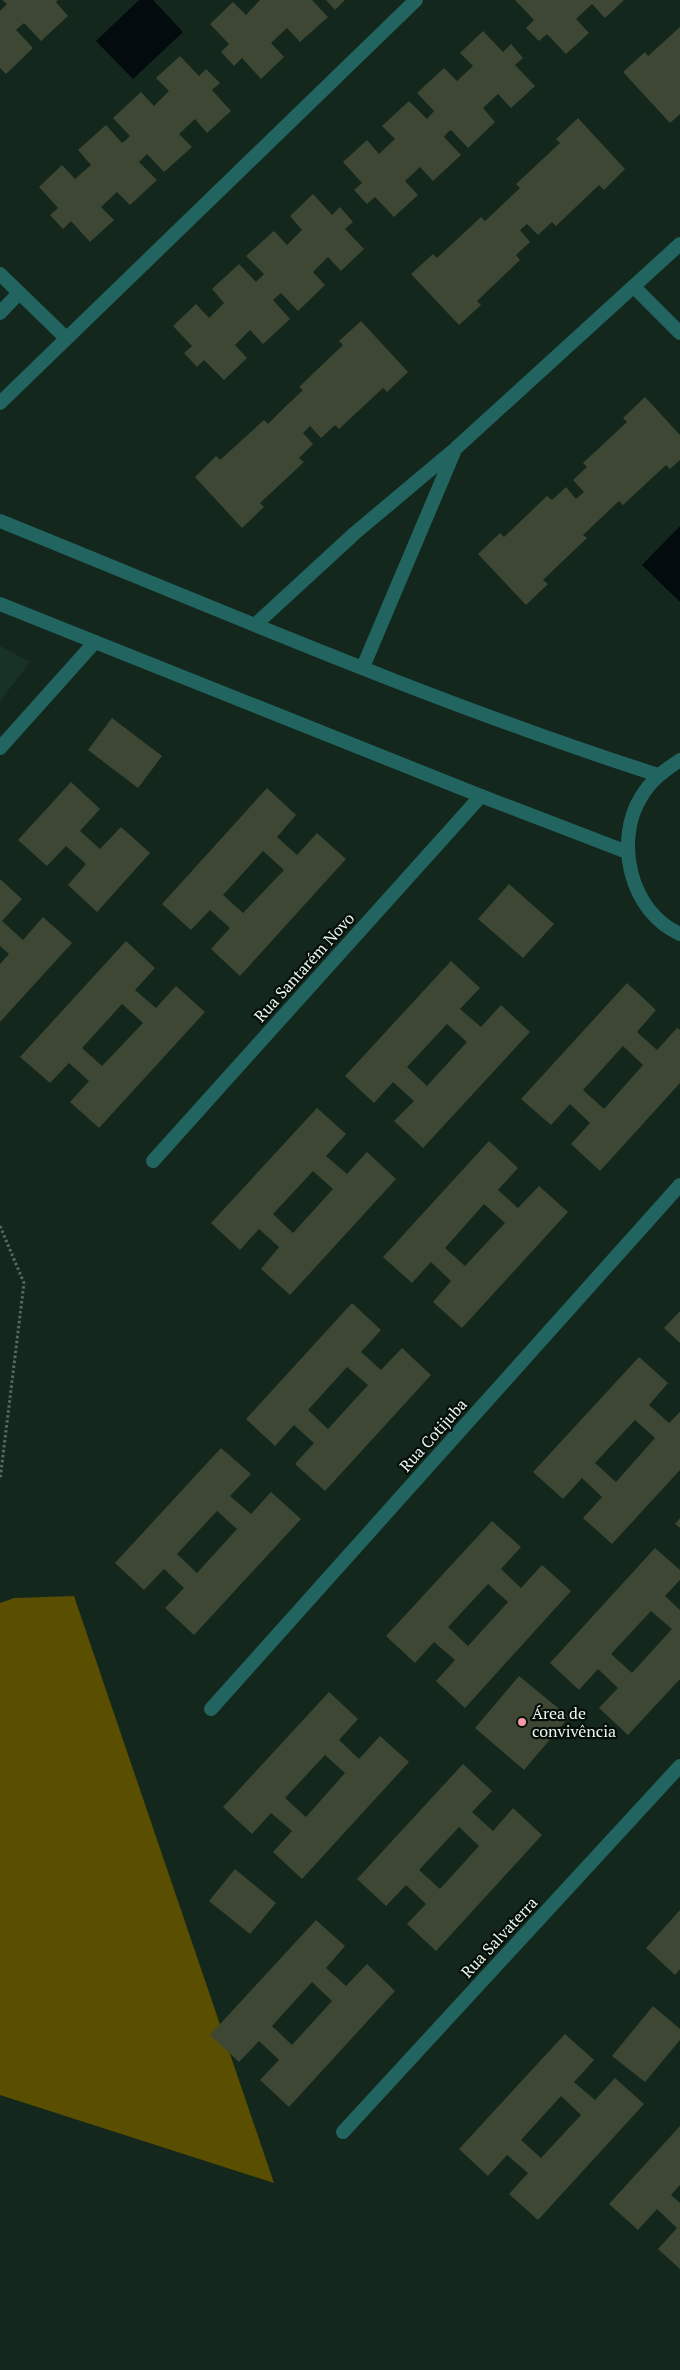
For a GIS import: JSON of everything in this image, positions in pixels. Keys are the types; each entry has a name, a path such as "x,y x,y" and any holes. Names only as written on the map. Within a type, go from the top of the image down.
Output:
{"street":[{"path":"0,404 416,0"},
{"path":"256,624 355,533 455,449 680,244"},
{"path":"0,274 66,338"},
{"path":"634,287 680,333"},
{"path":"0,313 19,293"},
{"path":"363,667 455,449"},
{"path":"0,521 363,667 565,745 658,774"},
{"path":"0,604 480,796 627,852"},
{"path":"0,748 95,642"},
{"path":"680,760 658,774 641,797 630,824 627,852 634,883 650,910 680,934"},
{"name":"Rua Santarém Novo","path":"153,1161 480,796"},
{"name":"Rua Cotijuba","path":"211,1709 680,1185"},
{"name":"Rua Salvaterra","path":"343,2132 680,1766"}],"path":[{"path":"0,1226 24,1283 0,1480"}],"shaded area":[{"path":"139,0 153,0 183,32 133,79 96,41"},
{"path":"680,526 680,602 642,565"},
{"path":"0,646 30,662 0,701"},
{"path":"74,1596 274,2183 0,2095 0,1603 14,1598"}],"building":[{"path":"2,0 58,0 56,2 68,16 41,41 24,23 16,30 33,48 6,74 0,68 0,11 7,4"},
{"path":"260,0 312,0 328,17 300,42 287,28 271,43 284,57 261,79 242,58 234,66 221,52 229,44 210,24 233,2 246,15"},
{"path":"326,0 345,0 335,10"},
{"path":"515,0 624,0 605,18 592,4 576,19 589,33 566,54 547,34 539,41 526,28 534,20"},
{"path":"680,27 680,114 670,123 623,72 645,52 648,56"},
{"path":"483,31 503,52 511,44 523,58 515,65 535,86 511,108 498,94 483,108 495,122 468,148 451,130 447,133 444,137 461,155 433,181 420,167 405,181 418,195 394,217 375,197 367,204 354,190 362,183 343,162 367,140 379,154 395,139 382,126 409,101 427,119 434,111 417,93 444,68 457,81 473,66 460,53"},
{"path":"180,56 199,76 206,69 220,83 212,90 231,111 207,133 195,119 179,134 192,147 164,172 147,154 139,162 157,180 130,205 117,192 101,207 114,220 90,242 71,221 63,229 50,215 58,208 39,187 62,165 75,179 91,165 78,150 106,125 122,143 126,140 130,136 113,118 141,92 154,106 169,91 156,78"},
{"path":"578,118 625,169 604,190 599,185 556,226 552,222 538,235 527,224 520,230 530,242 516,255 520,260 477,301 481,305 459,325 411,274 433,254 437,258 481,217 485,221 520,188 516,184 560,143 556,139"},
{"path":"313,194 332,215 340,207 353,222 345,229 364,249 341,271 328,257 313,272 325,285 298,311 281,293 273,300 290,319 263,344 250,330 235,345 247,358 224,380 204,360 197,367 184,353 192,346 173,326 196,304 209,318 224,303 212,289 239,264 256,282 264,274 246,256 274,231 287,245 302,230 290,216"},
{"path":"361,321 408,372 387,392 383,388 339,429 335,425 321,438 310,426 303,433 313,444 299,458 304,462 260,503 264,507 242,528 195,477 216,456 220,460 264,420 268,424 303,390 299,387 343,345 339,341"},
{"path":"645,397 680,435 680,460 670,469 666,465 623,505 619,501 583,535 587,538 543,580 548,584 526,605 478,554 500,533 504,537 547,496 552,500 566,487 576,499 584,492 573,480 587,467 583,463 627,422 623,418"},
{"path":"112,718 162,756 138,788 88,750"},
{"path":"71,782 100,809 80,831 100,849 121,827 150,853 97,912 68,885 86,864 66,846 47,866 18,840"},
{"path":"267,788 296,815 277,837 297,855 317,833 346,859 240,976 211,949 230,928 210,910 191,930 162,904","holes":["263,851 284,870 243,913 223,895"]},
{"path":"0,879 22,899 2,921 23,940 43,917 72,943 0,1022 0,964 9,954 0,946"},
{"path":"509,884 554,924 523,958 478,919"},
{"path":"126,941 155,968 135,990 156,1008 176,986 205,1012 99,1128 70,1102 89,1081 69,1063 50,1083 20,1057","holes":["122,1004 143,1023 102,1066 82,1048"]},
{"path":"451,961 480,988 460,1009 481,1027 501,1005 530,1032 423,1148 394,1121 414,1101 393,1082 374,1103 345,1076","holes":["447,1024 467,1042 427,1086 407,1067"]},
{"path":"627,983 656,1010 637,1032 657,1050 677,1028 680,1030 680,1083 600,1171 571,1144 590,1123 570,1104 551,1125 521,1099","holes":["623,1046 643,1065 604,1109 583,1090"]},
{"path":"317,1108 346,1134 326,1156 347,1174 367,1152 396,1179 290,1295 261,1269 279,1247 259,1229 240,1250 211,1223","holes":["313,1171 333,1189 293,1233 273,1214"]},
{"path":"489,1141 518,1168 498,1190 518,1208 539,1186 568,1212 462,1328 433,1302 451,1281 431,1262 412,1283 383,1257","holes":["484,1204 505,1223 465,1266 445,1248"]},
{"path":"352,1303 381,1330 361,1352 381,1370 402,1348 431,1375 325,1491 295,1464 314,1443 294,1425 275,1446 246,1419","holes":["347,1367 368,1385 328,1429 308,1410"]},
{"path":"680,1311 680,1343 664,1328"},
{"path":"639,1357 668,1383 649,1405 669,1423 680,1412 680,1470 612,1544 583,1518 602,1497 582,1478 563,1499 533,1472","holes":["635,1420 655,1438 616,1482 595,1463"]},
{"path":"221,1448 251,1474 230,1496 251,1514 271,1492 301,1519 194,1635 165,1608 184,1588 164,1569 144,1590 115,1563","holes":["217,1511 237,1529 197,1573 177,1554"]},
{"path":"680,1518 680,1528 675,1524"},
{"path":"492,1521 521,1547 501,1569 521,1588 542,1565 571,1591 465,1708 436,1681 455,1660 434,1642 415,1663 386,1636","holes":["488,1584 508,1602 468,1646 448,1627"]},
{"path":"655,1548 680,1570 680,1580 665,1596 680,1610 680,1679 628,1735 599,1708 618,1688 598,1669 579,1690 550,1663","holes":["651,1611 672,1629 632,1673 611,1654"]},
{"name":"Área de convivência","path":"519,1676 569,1717 524,1770 475,1728"},
{"path":"329,1692 358,1719 339,1740 359,1759 380,1736 409,1762 302,1879 273,1852 292,1831 271,1813 252,1834 223,1807","holes":["325,1755 345,1773 306,1817 285,1798"]},
{"path":"463,1764 492,1791 472,1812 493,1831 513,1808 542,1835 436,1951 407,1924 426,1904 406,1885 386,1906 357,1879","holes":["459,1827 479,1846 440,1889 419,1870"]},
{"path":"235,1869 276,1903 250,1934 209,1901"},
{"path":"680,1910 680,1969 675,1975 646,1948"},
{"path":"316,1920 345,1946 326,1968 346,1986 367,1964 395,1991 289,2107 260,2080 279,2060 259,2041 239,2062 210,2035","holes":["312,1982 332,2001 292,2045 272,2026"]},
{"path":"653,2006 680,2029 680,2040 645,2082 612,2056"},
{"path":"565,2034 594,2060 574,2082 595,2100 615,2078 644,2104 538,2220 509,2194 528,2173 507,2155 488,2176 459,2149","holes":["561,2096 581,2115 541,2158 521,2140"]},
{"path":"680,2126 680,2185 671,2195 680,2203 680,2269 658,2249 677,2228 657,2209 638,2230 609,2204"}],"place":[{"name":"Área de convivência","path":"522,1722"}]}
